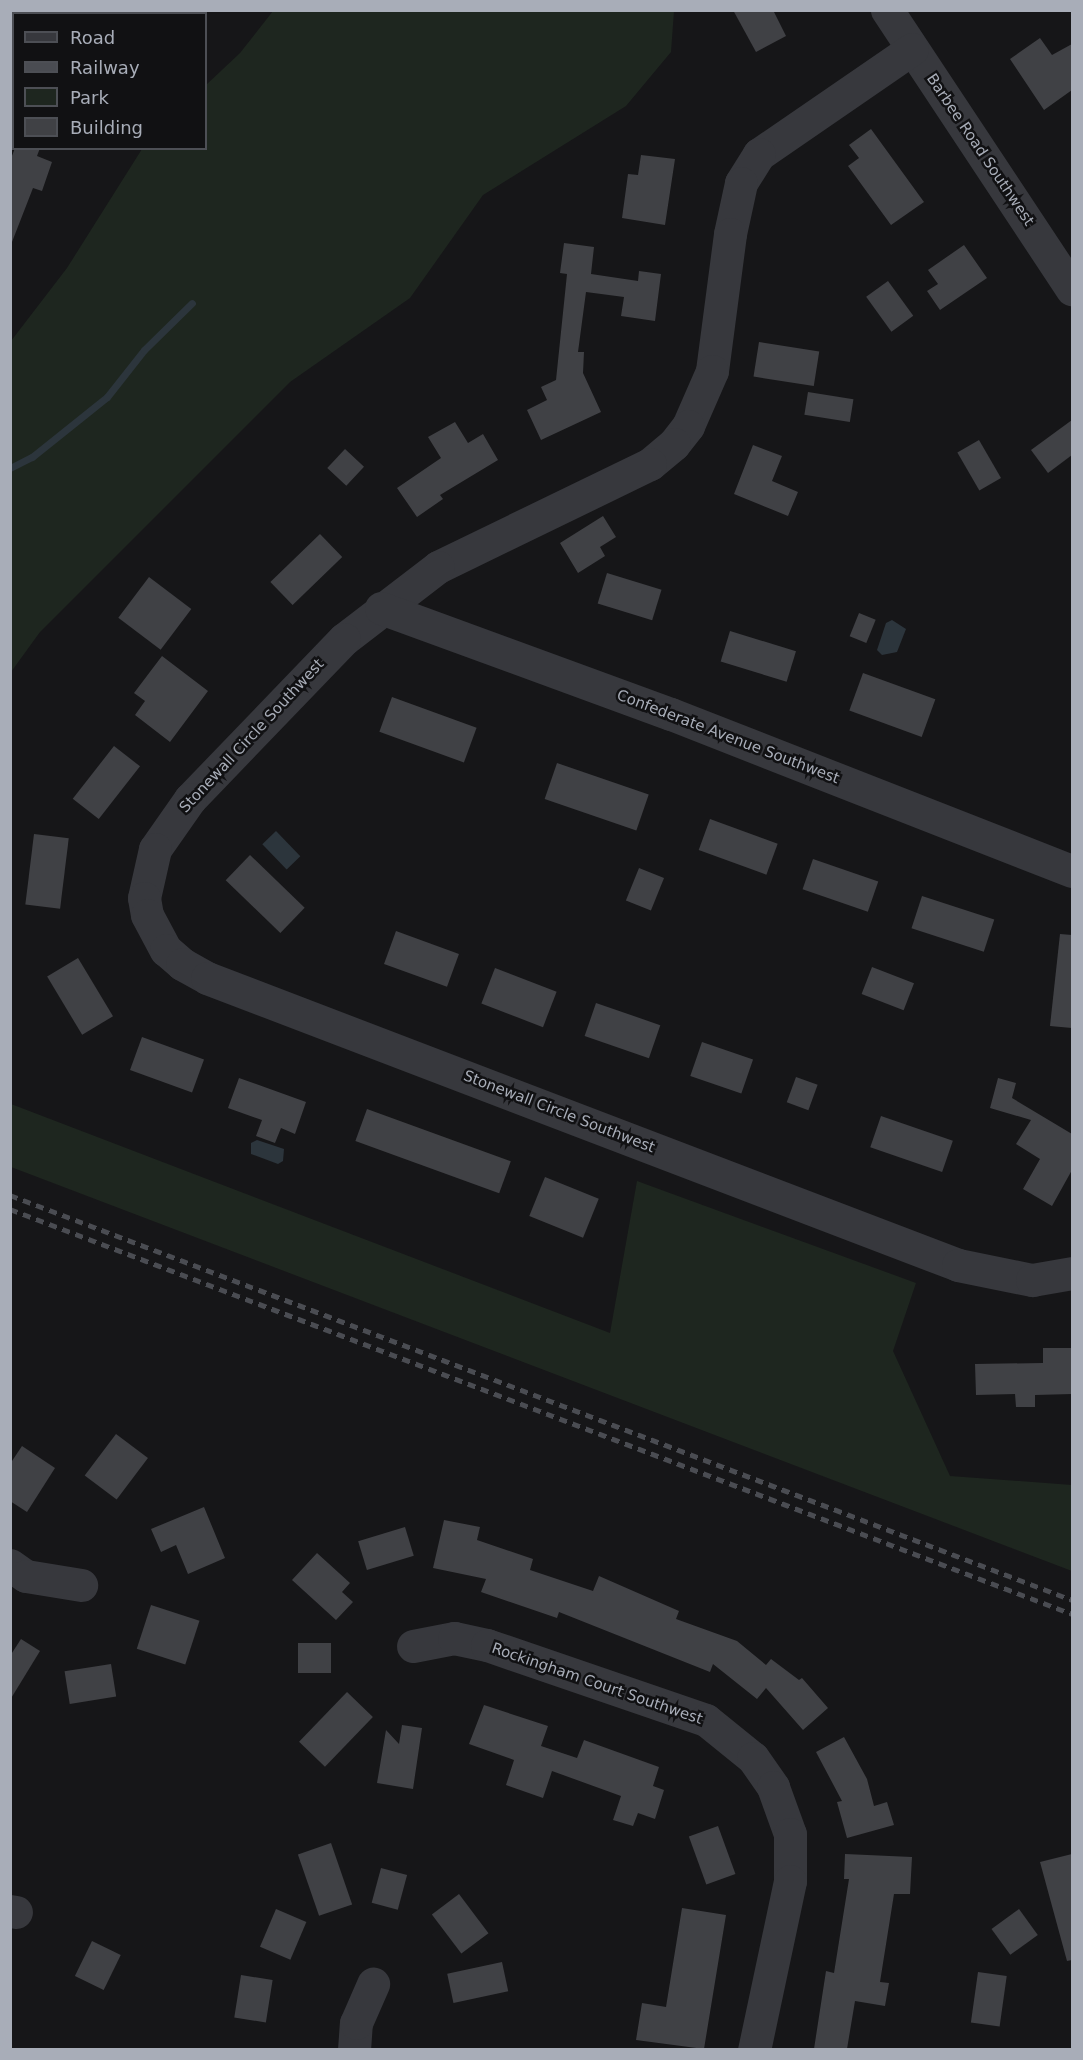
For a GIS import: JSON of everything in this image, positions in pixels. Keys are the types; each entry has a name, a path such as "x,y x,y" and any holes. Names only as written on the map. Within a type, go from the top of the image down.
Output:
{"street":[{"name":"Barbee Road Southwest","path":"887,10 1072,289"},
{"name":"Stonewall Circle Southwest","path":"912,49 794,127 759,154 741,183 730,234 712,371 688,426 674,444 650,464 438,567 381,608 289,693 190,799 155,849 144,898 147,915 166,950 182,964 207,978 958,1264 1032,1280 1072,1273"},
{"name":"Confederate Avenue Southwest","path":"381,608 670,714 1072,871"},
{"path":"10,1565 26,1576 81,1585"},
{"name":"Rockingham Court Southwest","path":"413,1646 454,1638 487,1645 706,1720 753,1758 773,1787 790,1834 790,1881 754,2049"},
{"path":"354,2049 356,2024 373,1984"}],"green space":[{"path":"273,11 674,11 671,52 626,106 483,195 410,298 290,382 40,632 11,672 11,341 67,268 141,150 207,150 207,84 240,53"},
{"path":"11,1104 610,1333 637,1181 916,1283 893,1351 950,1476 1072,1485 1072,1571 11,1167"}],"shaded area":[{"path":"892,620 906,629 897,652 882,655 877,650 886,623"},
{"path":"276,831 300,856 287,869 262,844"},
{"path":"257,1140 284,1149 283,1161 278,1164 251,1154 251,1143"}],"building":[{"path":"733,10 773,10 786,36 756,52"},
{"path":"1040,38 1052,55 1072,44 1072,90 1044,110 1010,59"},
{"path":"871,129 924,202 891,225 848,166 859,158 849,145"},
{"path":"14,150 39,150 37,156 52,162 42,191 33,188 12,242 10,161"},
{"path":"641,155 675,159 665,225 622,218 628,174 638,175"},
{"path":"564,243 594,247 591,274 638,281 639,271 661,274 655,321 621,316 624,297 586,292 578,352 584,352 583,373 601,412 541,440 527,410 547,400 541,387 556,380 567,274 560,273"},
{"path":"964,245 987,278 940,310 927,291 938,284 928,270"},
{"path":"888,281 913,316 891,332 866,297"},
{"path":"759,342 819,352 814,386 754,377"},
{"path":"808,392 853,399 850,422 804,415"},
{"path":"1072,420 1072,455 1048,473 1031,450"},
{"path":"455,422 468,443 483,434 498,460 440,495 443,499 417,517 397,488 441,458 428,437"},
{"path":"979,440 1001,478 979,491 957,452"},
{"path":"753,445 782,456 772,481 798,492 788,516 734,494"},
{"path":"345,449 364,467 346,486 327,468"},
{"path":"603,516 616,537 600,547 605,556 578,573 560,543"},
{"path":"320,534 342,557 293,605 270,582"},
{"path":"607,573 662,590 652,620 598,604"},
{"path":"149,577 191,609 161,650 118,618"},
{"path":"859,613 876,620 866,643 850,636"},
{"path":"730,631 796,651 787,682 721,662"},
{"path":"162,656 208,691 170,742 135,715 145,701 134,693"},
{"path":"863,673 935,699 922,737 849,711"},
{"path":"392,697 477,728 464,763 379,732"},
{"path":"114,746 140,766 99,819 73,799"},
{"path":"557,763 649,795 636,831 545,799"},
{"path":"710,819 778,844 766,875 699,850"},
{"path":"34,834 69,838 60,909 25,904"},
{"path":"250,855 305,908 280,933 226,880"},
{"path":"813,859 878,881 868,912 803,889"},
{"path":"639,868 664,878 651,911 626,900"},
{"path":"922,896 994,919 984,952 911,928"},
{"path":"396,931 459,954 447,987 384,964"},
{"path":"1060,934 1072,935 1072,1028 1050,1026"},
{"path":"78,958 113,1016 82,1035 47,977"},
{"path":"872,967 914,983 904,1010 862,994"},
{"path":"495,968 557,992 543,1027 481,1003"},
{"path":"596,1003 660,1025 649,1058 585,1036"},
{"path":"142,1037 204,1060 192,1092 130,1070"},
{"path":"702,1042 753,1060 741,1094 690,1076"},
{"path":"796,1077 818,1085 808,1110 787,1102"},
{"path":"239,1078 306,1102 295,1134 281,1128 275,1143 256,1136 262,1120 228,1108"},
{"path":"998,1078 1016,1083 1012,1098 1072,1134 1072,1170 1052,1206 1023,1189 1040,1159 1016,1144 1031,1120 990,1108"},
{"path":"367,1109 511,1161 499,1193 355,1141"},
{"path":"881,1116 953,1141 942,1172 870,1147"},
{"path":"545,1177 599,1199 583,1238 529,1216"},
{"path":"1043,1348 1072,1348 1072,1394 1035,1395 1035,1407 1016,1407 1015,1394 976,1395 975,1364 1043,1363"},
{"path":"116,1434 148,1458 117,1500 85,1476"},
{"path":"22,1446 55,1468 27,1512 10,1501 10,1464"},
{"path":"204,1507 225,1558 188,1574 176,1545 161,1552 151,1529"},
{"path":"444,1520 480,1527 477,1540 533,1559 530,1570 593,1591 599,1576 679,1611 676,1619 737,1641 766,1665 771,1659 799,1680 802,1678 828,1708 803,1730 766,1688 757,1699 713,1664 710,1672 559,1612 557,1618 481,1592 486,1579 433,1568"},
{"path":"405,1527 414,1556 367,1570 358,1541"},
{"path":"317,1553 350,1583 342,1592 353,1602 336,1620 292,1580"},
{"path":"151,1605 200,1621 185,1665 137,1649"},
{"path":"21,1639 40,1651 10,1700 10,1656"},
{"path":"298,1643 331,1643 331,1673 298,1673"},
{"path":"111,1664 116,1697 70,1704 65,1671"},
{"path":"347,1692 373,1717 325,1767 299,1742"},
{"path":"484,1705 548,1726 541,1746 577,1758 584,1740 659,1767 653,1786 664,1790 655,1819 638,1813 633,1826 613,1820 621,1796 552,1771 543,1798 506,1785 514,1760 469,1744"},
{"path":"402,1725 422,1728 413,1789 377,1783 386,1730 399,1744"},
{"path":"844,1737 867,1779 874,1806 887,1802 894,1825 847,1838 837,1802 842,1801 816,1752"},
{"path":"718,1826 735,1874 706,1885 689,1837"},
{"path":"331,1843 352,1904 319,1916 298,1854"},
{"path":"845,1854 912,1857 910,1894 894,1894 880,1982 889,1983 885,2006 855,2001 847,2049 814,2049 826,1971 834,1973 849,1879 844,1879"},
{"path":"1072,1854 1072,1960 1067,1961 1040,1862"},
{"path":"381,1868 407,1875 398,1910 372,1903"},
{"path":"459,1894 488,1933 461,1954 432,1914"},
{"path":"682,1908 726,1915 704,2049 636,2040 642,2003 666,2007"},
{"path":"276,1909 306,1922 290,1960 260,1947"},
{"path":"1019,1909 1038,1935 1010,1955 991,1929"},
{"path":"92,1941 121,1955 104,1990 75,1976"},
{"path":"502,1962 508,1991 453,2003 447,1974"},
{"path":"978,1972 1007,1976 1000,2027 971,2023"},
{"path":"241,1975 273,1980 266,2022 234,2017"}],"waterway":[{"path":"10,468 32,457 107,397 144,350 192,303"}],"railway":[{"path":"10,1195 1072,1600"},
{"path":"10,1209 1072,1614"}]}
